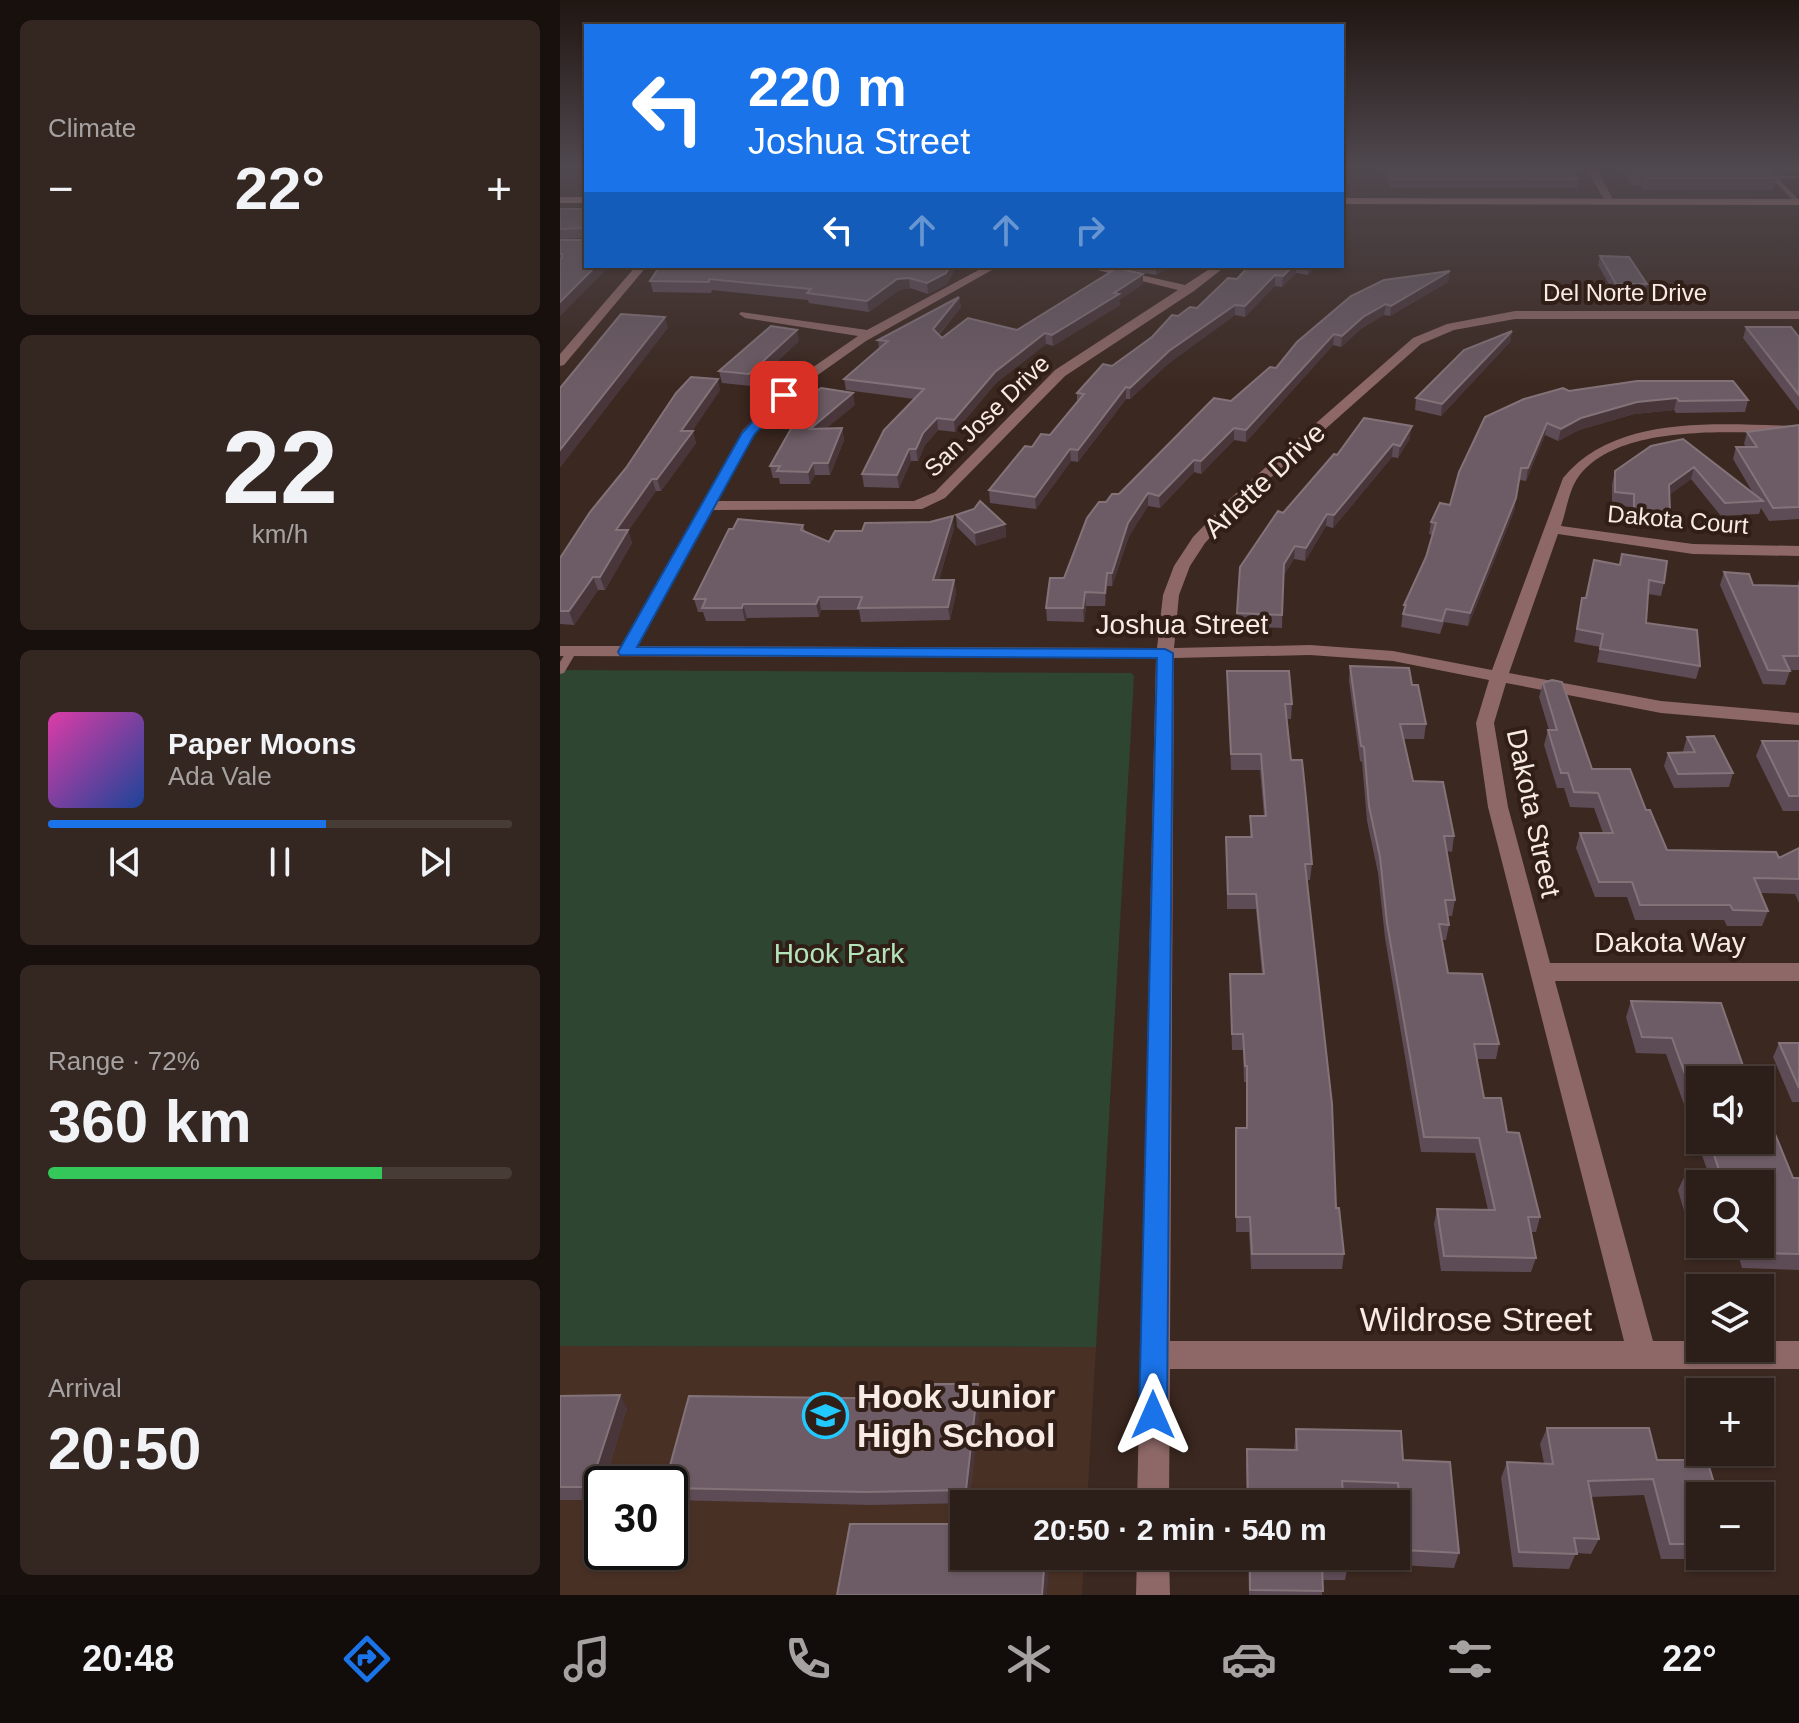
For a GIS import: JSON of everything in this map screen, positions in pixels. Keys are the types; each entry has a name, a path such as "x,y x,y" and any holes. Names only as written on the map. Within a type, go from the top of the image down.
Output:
{"street":[{"path":"560,362 640,268"},
{"path":"626,652 748,433 763,415 784,395 869,334 990,268"},
{"path":"1095,268 1190,289"},
{"name":"San Jose Drive","path":"708,505 917,506 940,495 1060,373 1218,268"},
{"path":"745,314 869,334"},
{"name":"Del Norte Drive","path":"1451,327 1515,315 1799,315"},
{"name":"Arlette Drive","path":"1153,1490 1165,653 1171,595 1182,566 1199,540 1237,500 1417,341 1451,327"},
{"name":"Dakota Street","path":"1642,1355 1491,775 1485,723 1570,478 1582,463 1604,448 1636,437 1679,432 1799,430"},
{"name":"Dakota Court","path":"1552,529 1693,549 1799,551"},
{"name":"Joshua Street","path":"566,651 1165,653 1310,650 1393,656 1661,707 1799,719"},
{"name":"Dakota Way","path":"1542,972 1799,972"},
{"name":"Wildrose Street","path":"1153,1355 1799,1355"},
{"path":"1153,1570 1153,1595"}],"lane":[{"path":"560,671 566,651"}],"shaded area":[{"name":"Hook Junior High School","path":"560,1346 1096,1347 1088,1490 950,1490 950,1570 1083,1570 1082,1595 560,1595"}],"green space":[{"name":"Hook Park","path":"560,670 1131,673 1134,676 1096,1347 560,1346"}],"building":[{"path":"560,240 584,240 584,268 594,268 560,302 562,254"},
{"path":"1600,256 1629,257 1647,284 1616,284"},
{"path":"659,268 949,268 946,273 927,283 909,278 897,279 867,301 807,293 811,289 709,279 709,282 650,281"},
{"path":"1117,268 1143,274 1114,293 1119,294 1052,335 1045,333 995,372 954,420 937,418 923,433 916,449 909,449 897,475 862,474 884,430 924,389 844,379 888,341 878,340 959,297 933,329 942,338 968,318 1017,330"},
{"path":"1247,268 1291,268 1283,276 1275,275 1245,306 1235,305 1169,351 1130,388 1126,387 1078,450 1070,449 1035,497 989,490 1025,446 1032,447 1041,434 1050,435 1084,394 1077,393 1103,364 1112,366 1152,337 1172,315 1178,316 1190,307 1197,308 1228,278 1237,279"},
{"path":"1450,271 1391,306 1386,304 1363,317 1342,336 1334,334 1246,430 1234,428 1201,461 1194,460 1159,496 1148,493 1128,523 1112,573 1107,573 1105,593 1085,592 1083,608 1046,608 1050,578 1064,578 1087,518 1099,502 1106,502 1112,494 1119,494 1214,398 1231,401 1270,367 1276,368 1297,342 1351,296 1384,280"},
{"path":"621,314 665,317 560,450 560,388"},
{"path":"771,326 797,330 749,374 719,371"},
{"path":"1746,327 1791,327 1799,337 1799,395"},
{"path":"1512,331 1442,404 1416,398 1464,350"},
{"path":"691,377 718,379 681,431 693,431 657,479 652,479 616,530 628,530 600,577 593,577 569,611 560,611 560,558 676,393"},
{"path":"1637,381 1733,381 1748,400 1679,401 1677,398 1637,402 1581,418 1561,429 1547,423 1528,468 1521,468 1516,498 1470,613 1446,609 1442,621 1403,614 1404,605 1426,557 1436,523 1431,522 1440,503 1450,505 1459,472 1485,417 1524,399 1563,388 1569,391"},
{"path":"821,388 853,393 810,429 842,428 828,463 813,463 808,472 777,471 780,466 770,466 809,397"},
{"path":"1364,418 1412,426 1400,446 1393,444 1334,515 1327,514 1306,548 1295,546 1284,564 1282,615 1237,613 1240,567 1278,511 1283,513 1334,454 1337,455"},
{"path":"1799,425 1799,507 1773,508 1736,447 1757,447 1747,432"},
{"path":"1683,439 1763,501 1725,503 1694,467 1669,485 1670,512 1634,508 1634,494 1615,492 1615,471 1651,446"},
{"path":"980,501 1005,524 975,533 956,515 974,509"},
{"path":"953,516 933,580 954,580 948,607 858,608 862,597 819,597 816,604 743,604 742,608 702,608 706,599 694,599 729,529 733,529 738,519 803,525 801,530 829,542 835,531 862,531 865,523 930,522"},
{"path":"1622,554 1667,561 1664,583 1649,580 1646,623 1697,630 1700,666 1600,649 1603,634 1577,629 1582,598 1586,598 1594,560 1620,565"},
{"path":"1724,572 1749,574 1753,585 1799,586 1799,656 1783,656 1790,671 1768,670"},
{"path":"1350,666 1409,668 1412,685 1418,685 1426,724 1400,724 1413,781 1443,782 1454,836 1444,836 1455,900 1445,900 1449,925 1439,924 1448,973 1482,974 1499,1044 1474,1044 1484,1098 1501,1098 1507,1132 1519,1133 1540,1217 1528,1217 1536,1258 1444,1256 1437,1209 1495,1210 1479,1138 1424,1137 1387,923 1380,857 1369,806 1364,747 1361,746"},
{"path":"1227,671 1289,671 1292,704 1285,704 1291,760 1302,760 1312,864 1305,864 1332,1104 1336,1208 1339,1208 1344,1254 1252,1254 1250,1217 1236,1217 1236,1128 1247,1128 1247,1066 1243,1034 1232,1034 1230,974 1264,974 1256,894 1228,894 1226,837 1252,837 1250,816 1266,816 1261,754 1231,754"},
{"path":"1552,680 1562,682 1592,769 1630,769 1646,810 1650,810 1667,850 1776,852 1779,858 1799,848 1799,879 1754,878 1768,911 1733,910 1730,905 1640,905 1632,882 1599,882 1580,833 1613,833 1598,793 1574,792 1568,773 1561,773 1548,730 1557,730 1543,683"},
{"path":"1714,736 1733,773 1678,774 1668,753 1695,752 1687,737"},
{"path":"1762,741 1799,741 1799,796 1789,796"},
{"path":"1631,1001 1721,1003 1743,1066 1686,1066 1686,1077 1672,1038 1642,1037"},
{"path":"1779,1043 1799,1043 1799,1088"},
{"path":"1774,1131 1793,1178 1799,1178 1799,1254 1774,1253 1774,1170 1719,1170 1714,1154 1774,1154"},
{"path":"934,1384 978,1384 966,1490 866,1492 688,1488 688,1466 670,1466 689,1396 931,1399"},
{"path":"620,1395 597,1466 584,1466 584,1487 560,1487 560,1396"},
{"path":"1547,1428 1649,1428 1657,1460 1686,1460 1686,1466 1709,1466 1714,1482 1686,1482 1686,1544 1670,1544 1653,1479 1588,1481 1599,1539 1574,1538 1577,1554 1519,1552 1507,1462 1553,1464"},
{"path":"1296,1429 1401,1431 1403,1460 1450,1462 1459,1553 1410,1550 1410,1490 1399,1490 1398,1483 1342,1481 1343,1490 1248,1490 1247,1449 1297,1450"},
{"path":"850,1524 950,1524 950,1570 1044,1570 1042,1595 837,1595"},
{"path":"1250,1570 1322,1570 1323,1591 1250,1590"}],"place":[{"name":"Hook Junior High School","path":"826,1416"}],"route":[{"path":"784,395 748,433 626,652 1165,653 1153,1415"}]}
